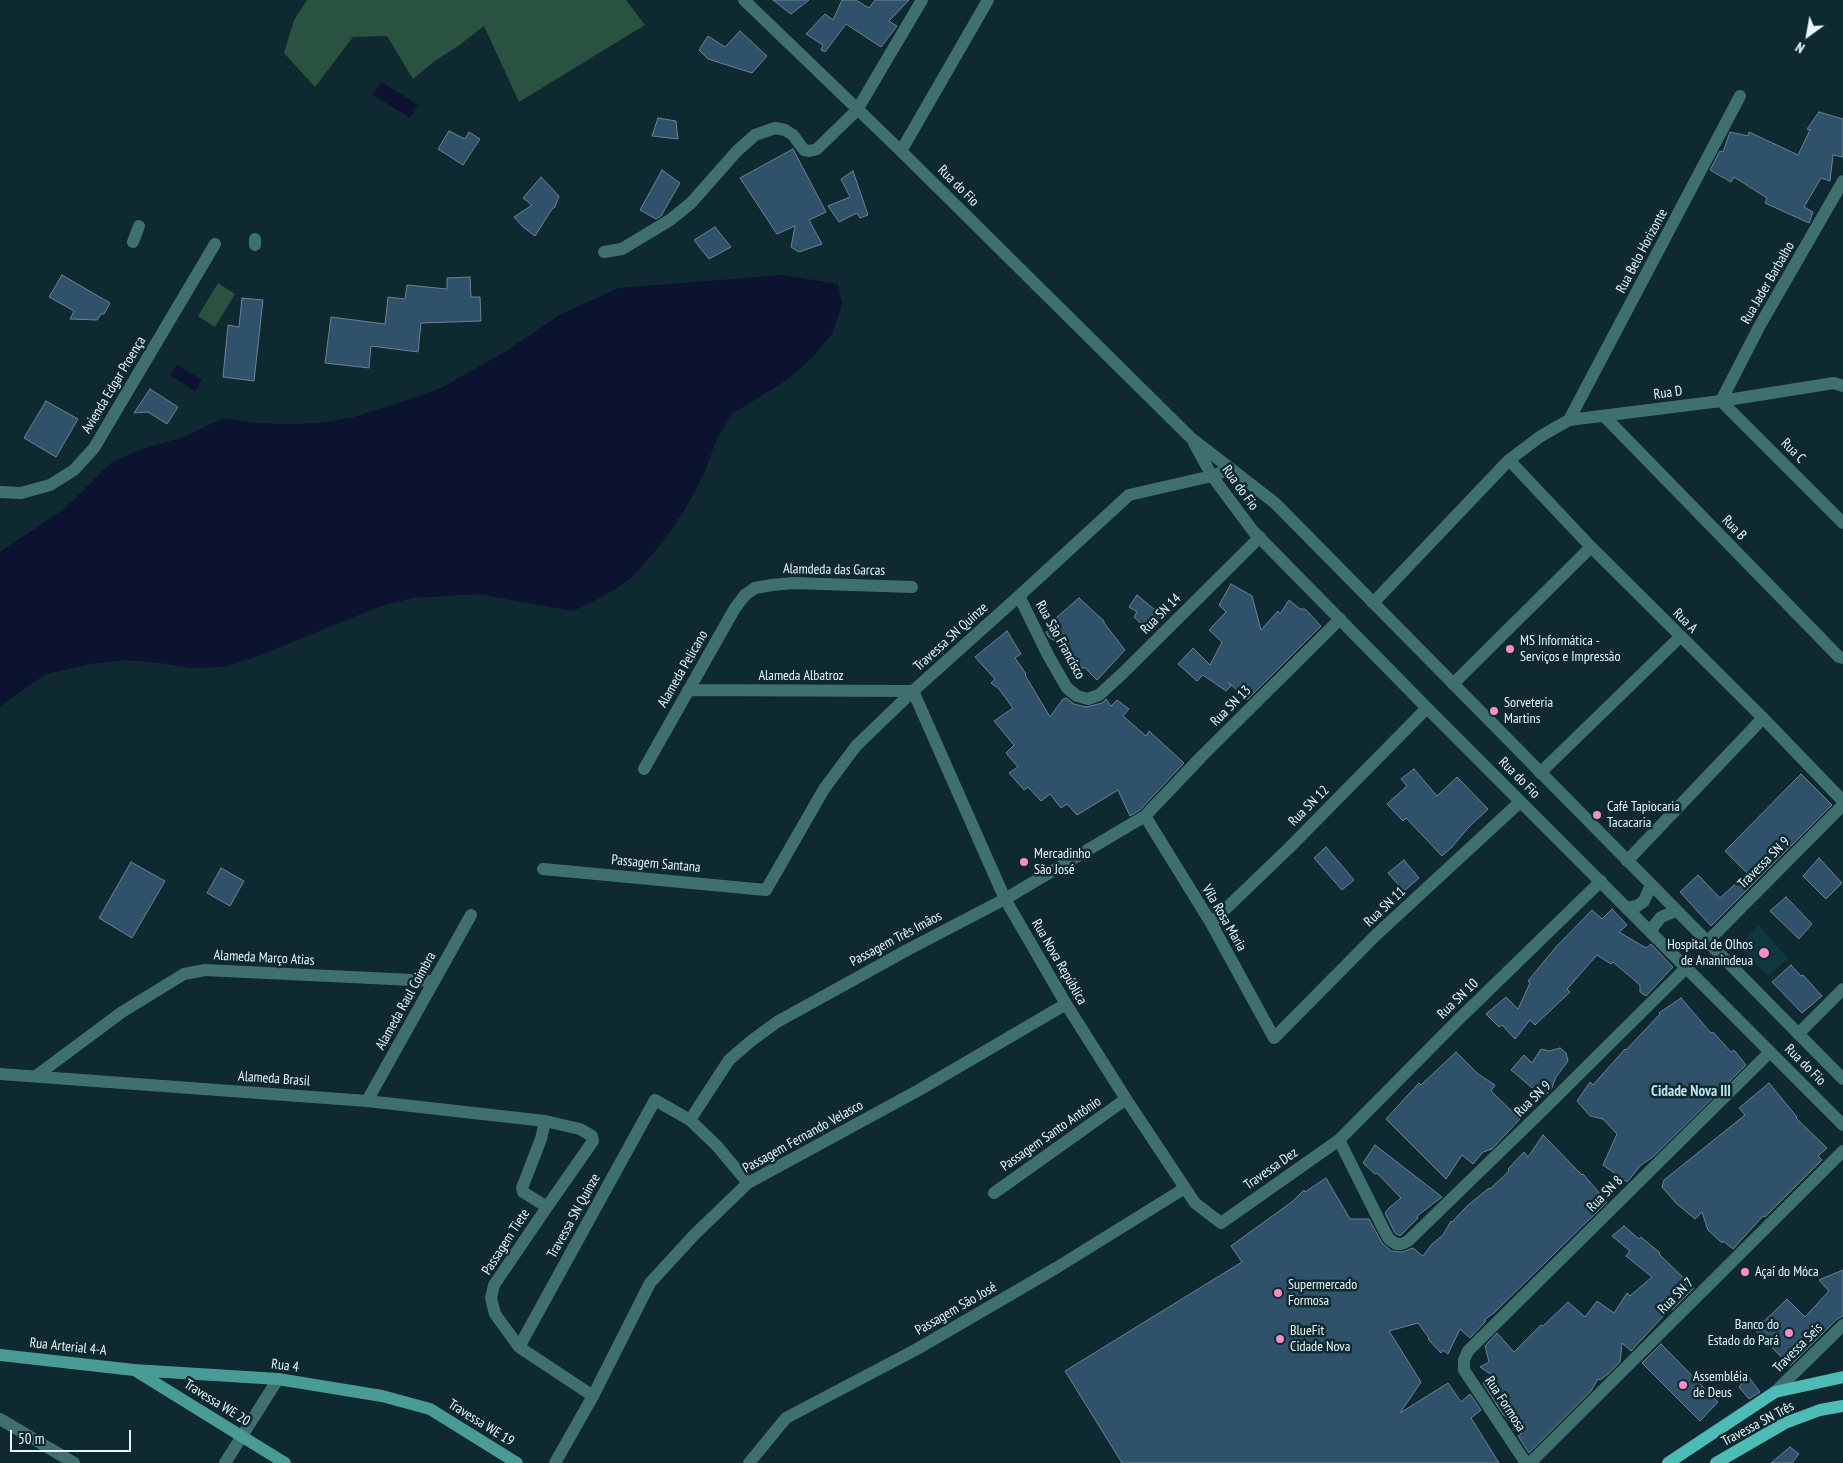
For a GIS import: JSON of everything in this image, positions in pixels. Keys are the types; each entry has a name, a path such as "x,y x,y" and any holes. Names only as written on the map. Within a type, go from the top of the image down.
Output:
{"main road":[{"name":"Rua Arterial 4-A","path":"0,1355 134,1370"},
{"name":"Rua 4","path":"134,1370 278,1379 382,1396 430,1409"},
{"name":"Travessa WE 20","path":"134,1370 285,1463"},
{"path":"1668,1463 1775,1392 1843,1377"},
{"name":"Travessa SN Três","path":"1716,1463 1785,1423 1820,1410 1843,1406"},
{"name":"Travessa WE 19","path":"430,1409 517,1463"}],"street":[{"name":"Rua do Fio","path":"744,0 901,151 1191,438 1275,503 1843,1080"},
{"path":"604,252 622,249 670,220 691,203 737,151 755,135 775,128 785,130 793,135 804,150 817,149 857,110 922,0"},
{"path":"901,151 988,0"},
{"name":"Rua Belo Horizonte","path":"1569,420 1740,96"},
{"name":"Rua Jader Barbalho","path":"1721,401 1760,327 1843,181"},
{"path":"132,242 140,226"},
{"name":"Avienda Edgar Proença","path":"0,492 21,493 50,485 74,470 94,448 215,244"},
{"name":"Rua D","path":"1509,460 1541,436 1569,420 1721,401 1834,383 1843,386"},
{"name":"Rua C","path":"1721,401 1843,523"},
{"name":"Rua B","path":"1605,417 1838,657 1843,658"},
{"name":"Rua do Fio","path":"1191,438 1212,476 1253,531 1520,802 1843,1125"},
{"path":"1374,603 1509,460"},
{"name":"Rua A","path":"1509,460 1591,547 1763,718 1843,801"},
{"name":"Travessa SN Quinze","path":"766,890 824,790 841,765 872,729 1128,495 1212,476 1230,469"},
{"name":"Rua SN 14","path":"1077,696 1088,699 1099,695 1260,537"},
{"path":"1453,684 1591,547"},
{"name":"Alamdeda das Garcas","path":"755,588 772,584 793,583 912,587"},
{"name":"Alameda Pelicano","path":"644,769 735,608 745,595 755,588"},
{"name":"Rua São Francisco","path":"1019,596 1048,655 1067,688 1077,696"},
{"name":"Rua SN 13","path":"1145,816 1202,756 1340,619"},
{"path":"1540,772 1680,637"},
{"name":"Alameda Albatroz","path":"688,690 913,692"},
{"name":"Rua Nova República","path":"913,692 1005,898 1066,1004 1195,1203 1221,1223"},
{"name":"Rua SN 12","path":"1211,923 1290,847 1427,708"},
{"path":"1627,861 1763,718"},
{"name":"Rua SN 11","path":"1274,1038 1376,936 1520,802"},
{"name":"Travessa SN 9","path":"1707,942 1843,805"},
{"name":"Passagem Três Imãos","path":"690,1120 729,1060 776,1022 1005,898 1145,816"},
{"name":"Vila Rosa Maria","path":"1145,816 1211,923 1274,1038"},
{"name":"Passagem Santana","path":"543,869 766,890"},
{"name":"Rua SN 10","path":"1339,1140 1458,1020 1601,881"},
{"path":"1626,908 1637,906 1644,902 1651,885"},
{"path":"1652,934 1653,927 1661,917 1676,911"},
{"name":"Alameda Raul Coimbra","path":"367,1101 471,915"},
{"name":"Rua SN 9","path":"1339,1140 1385,1232 1396,1244 1402,1244 1408,1241 1686,968"},
{"name":"Alameda Março Atias","path":"36,1076 122,1012 184,974 206,970 433,981"},
{"path":"1798,1034 1843,989"},
{"name":"Passagem Fernando Velasco","path":"555,1463 593,1396 650,1283 694,1234 748,1183 919,1090 1066,1004"},
{"name":"Rua SN 8","path":"1464,1360 1468,1351 1770,1052"},
{"name":"Alameda Brasil","path":"0,1074 367,1101 545,1121"},
{"name":"Passagem Santo Antônio","path":"994,1193 1126,1099"},
{"name":"Travessa SN Quinze","path":"519,1347 655,1100 690,1120"},
{"path":"690,1120 717,1146 748,1183"},
{"name":"Passagem Tiete","path":"547,1207 523,1192 522,1188 541,1139 545,1121 580,1130 594,1139 494,1285 491,1298 495,1314 519,1347 593,1396"},
{"name":"Travessa Dez","path":"1221,1223 1339,1140"},
{"name":"Rua SN 7","path":"1530,1463 1843,1151"},
{"name":"Passagem São José","path":"749,1463 786,1418 926,1344 1056,1268 1185,1188"},
{"name":"Travessa Seis","path":"1775,1392 1843,1325"},
{"name":"Rua Formosa","path":"1464,1360 1464,1370 1526,1463"},
{"path":"226,1463 278,1379"},
{"path":"0,1419 74,1463"}],"shaded area":[{"path":"381,82 418,105 410,118 373,95"},
{"path":"782,275 838,284 842,304 832,334 812,358 787,380 732,414 716,441 705,471 691,499 673,528 654,553 630,579 604,596 573,611 478,594 413,598 381,606 258,656 224,667 191,668 125,660 91,664 46,674 0,706 0,552 65,508 112,462 142,449 184,437 223,418 254,423 319,423 354,417 411,399 441,388 508,350 561,314 619,288"},
{"path":"177,365 202,380 195,391 170,375"},
{"name":"Hospital de Olhos de Ananindeua","path":"1758,925 1788,958 1768,976 1739,947"}],"green space":[{"path":"307,0 626,0 645,25 519,102 484,26 413,79 387,36 353,37 315,87 284,53 294,20"},
{"path":"218,283 235,294 215,327 198,316"}],"building":[{"path":"773,0 809,0 791,14"},
{"path":"842,0 856,0 869,8 875,0 909,0 889,21 897,26 881,47 846,24 825,52 821,50 823,45 806,34 825,14 833,20"},
{"path":"740,31 767,56 752,73 708,59 699,50 708,36 725,47"},
{"path":"1819,112 1843,119 1843,157 1833,155 1830,181 1821,178 1804,207 1813,212 1809,223 1765,203 1767,198 1734,177 1731,182 1710,170 1720,151 1723,152 1730,132 1748,136 1749,132 1798,155 1810,130 1807,129"},
{"path":"658,118 676,121 678,139 652,136"},
{"path":"449,131 465,139 469,132 480,139 463,165 438,149"},
{"path":"793,149 826,212 809,220 822,244 799,252 791,247 795,226 777,234 740,178"},
{"path":"662,170 680,183 661,216 656,219 640,210"},
{"path":"853,171 868,215 860,218 857,213 839,222 828,206 850,197 841,179"},
{"path":"541,177 559,196 555,207 535,236 514,217 532,205 523,198"},
{"path":"715,227 731,247 709,259 694,240"},
{"path":"62,275 110,303 104,314 101,314 97,320 70,319 74,311 49,297"},
{"path":"470,277 471,297 480,297 481,321 421,323 418,352 371,346 369,368 325,363 331,317 385,324 388,297 405,299 407,285 447,289 447,278"},
{"path":"242,298 263,300 254,381 223,377 228,325 239,327"},
{"path":"150,389 178,407 167,424 148,412 134,413"},
{"path":"46,401 78,419 56,457 24,438"},
{"path":"1231,584 1252,596 1261,630 1278,611 1280,614 1289,600 1300,609 1305,609 1321,626 1247,700 1228,682 1231,686 1226,691 1203,675 1197,681 1178,664 1193,648 1210,665 1222,642 1209,630 1226,612 1219,605"},
{"path":"1137,595 1161,615 1155,625 1147,629 1134,617 1137,612 1129,607"},
{"path":"1079,598 1104,621 1125,650 1097,680 1085,668 1082,668 1062,640 1057,643 1046,632 1058,620 1056,618"},
{"path":"1007,631 1021,654 1015,658 1050,717 1063,699 1066,698 1074,704 1086,707 1102,703 1106,699 1111,706 1117,700 1129,709 1123,716 1146,736 1149,731 1184,763 1140,810 1130,816 1118,790 1077,815 1067,804 1061,808 1050,794 1041,801 1028,787 1024,790 1009,773 1018,767 1006,753 1014,745 994,721 1013,708 999,689 991,683 995,679 975,657"},
{"path":"1414,769 1437,796 1457,777 1488,809 1442,856 1406,818 1403,821 1387,804 1407,786 1401,779"},
{"path":"1801,774 1832,805 1711,926 1680,892 1698,875 1720,898 1747,873 1725,851"},
{"path":"1326,847 1354,880 1342,890 1314,858"},
{"path":"1819,858 1842,883 1826,899 1803,876"},
{"path":"1404,860 1419,878 1404,891 1388,873"},
{"path":"131,862 165,881 132,938 99,918"},
{"path":"221,868 244,881 230,906 207,893"},
{"path":"1786,897 1812,924 1799,939 1770,911"},
{"path":"1612,909 1627,925 1619,932 1646,948 1651,944 1673,967 1646,996 1640,992 1640,985 1613,962 1611,964 1597,955 1567,989 1570,992 1535,1025 1530,1020 1515,1039 1502,1025 1499,1027 1486,1014 1506,997 1518,1009 1530,983 1528,981 1556,947 1592,910 1602,919"},
{"path":"1791,965 1822,996 1802,1013 1772,982"},
{"path":"1681,998 1711,1033 1713,1032 1731,1052 1734,1050 1746,1065 1653,1157 1641,1165 1627,1182 1603,1165 1617,1134 1603,1119 1590,1116 1577,1101 1590,1082 1593,1085 1659,1013"},
{"path":"1560,1048 1566,1053 1568,1061 1556,1077 1551,1090 1543,1097 1511,1070 1524,1055 1532,1063 1541,1049 1549,1051"},
{"path":"1456,1052 1478,1074 1495,1085 1491,1091 1520,1119 1492,1149 1483,1152 1473,1164 1462,1155 1446,1179 1386,1119 1419,1083 1421,1085"},
{"path":"1769,1083 1796,1118 1827,1148 1818,1156 1822,1160 1765,1217 1763,1216 1733,1249 1723,1241 1722,1243 1708,1230 1702,1212 1695,1219 1676,1203 1662,1187 1664,1180 1745,1115 1739,1108"},
{"name":"Supermercado Formosa","path":"1543,1135 1583,1174 1607,1202 1494,1313 1484,1320 1486,1321 1470,1338 1460,1329 1448,1354 1443,1350 1441,1353 1428,1339 1418,1323 1389,1331 1421,1382 1400,1413 1448,1383 1461,1402 1470,1394 1481,1410 1471,1418 1499,1463 1122,1463 1065,1371 1242,1262 1231,1246 1293,1201 1304,1190 1305,1192 1326,1178 1350,1219 1369,1219 1382,1243 1391,1251 1402,1252 1413,1248 1423,1256 1432,1244 1443,1235 1451,1221 1490,1189 1509,1171 1508,1169 1524,1152 1528,1157"},
{"path":"1375,1145 1442,1197 1417,1216 1418,1218 1400,1236 1395,1233 1385,1213 1401,1198 1377,1173 1375,1174 1363,1163"},
{"path":"1624,1226 1660,1253 1694,1288 1672,1310 1670,1309 1631,1351 1622,1343 1620,1362 1608,1374 1600,1380 1598,1379 1591,1391 1529,1453 1518,1436 1521,1434 1502,1413 1483,1383 1492,1375 1480,1367 1489,1362 1485,1346 1497,1333 1514,1352 1568,1302 1585,1317 1597,1301 1614,1313 1627,1293 1630,1296 1652,1277 1626,1256 1630,1251 1612,1236"},
{"name":"Banco do Estado do Pará","path":"1843,1270 1843,1316 1837,1319 1790,1366 1755,1330 1787,1299 1805,1317 1829,1291 1819,1280"},
{"name":"Assembléia de Deus","path":"1661,1344 1718,1402 1700,1421 1642,1363"},
{"path":"1748,1376 1760,1392 1749,1399 1739,1387"},
{"path":"1790,1447 1799,1454 1792,1463 1771,1463"}],"place":[{"name":"MS Informática - Serviços e Impressão","path":"1510,649"},
{"name":"Sorveteria Martins","path":"1494,711"},
{"name":"Café Tapiocaria Tacacaria","path":"1597,815"},
{"name":"Mercadinho São José","path":"1024,862"},
{"name":"Hospital de Olhos de Ananindeua","path":"1764,953"},
{"name":"Açaí do Móca","path":"1745,1272"},
{"name":"Supermercado Formosa","path":"1278,1293"},
{"name":"Banco do Estado do Pará","path":"1789,1333"},
{"name":"BlueFit Cidade Nova","path":"1280,1339"},
{"name":"Assembléia de Deus","path":"1683,1385"}],"district":[{"name":"Cidade Nova III","path":"1691,1092"}]}
